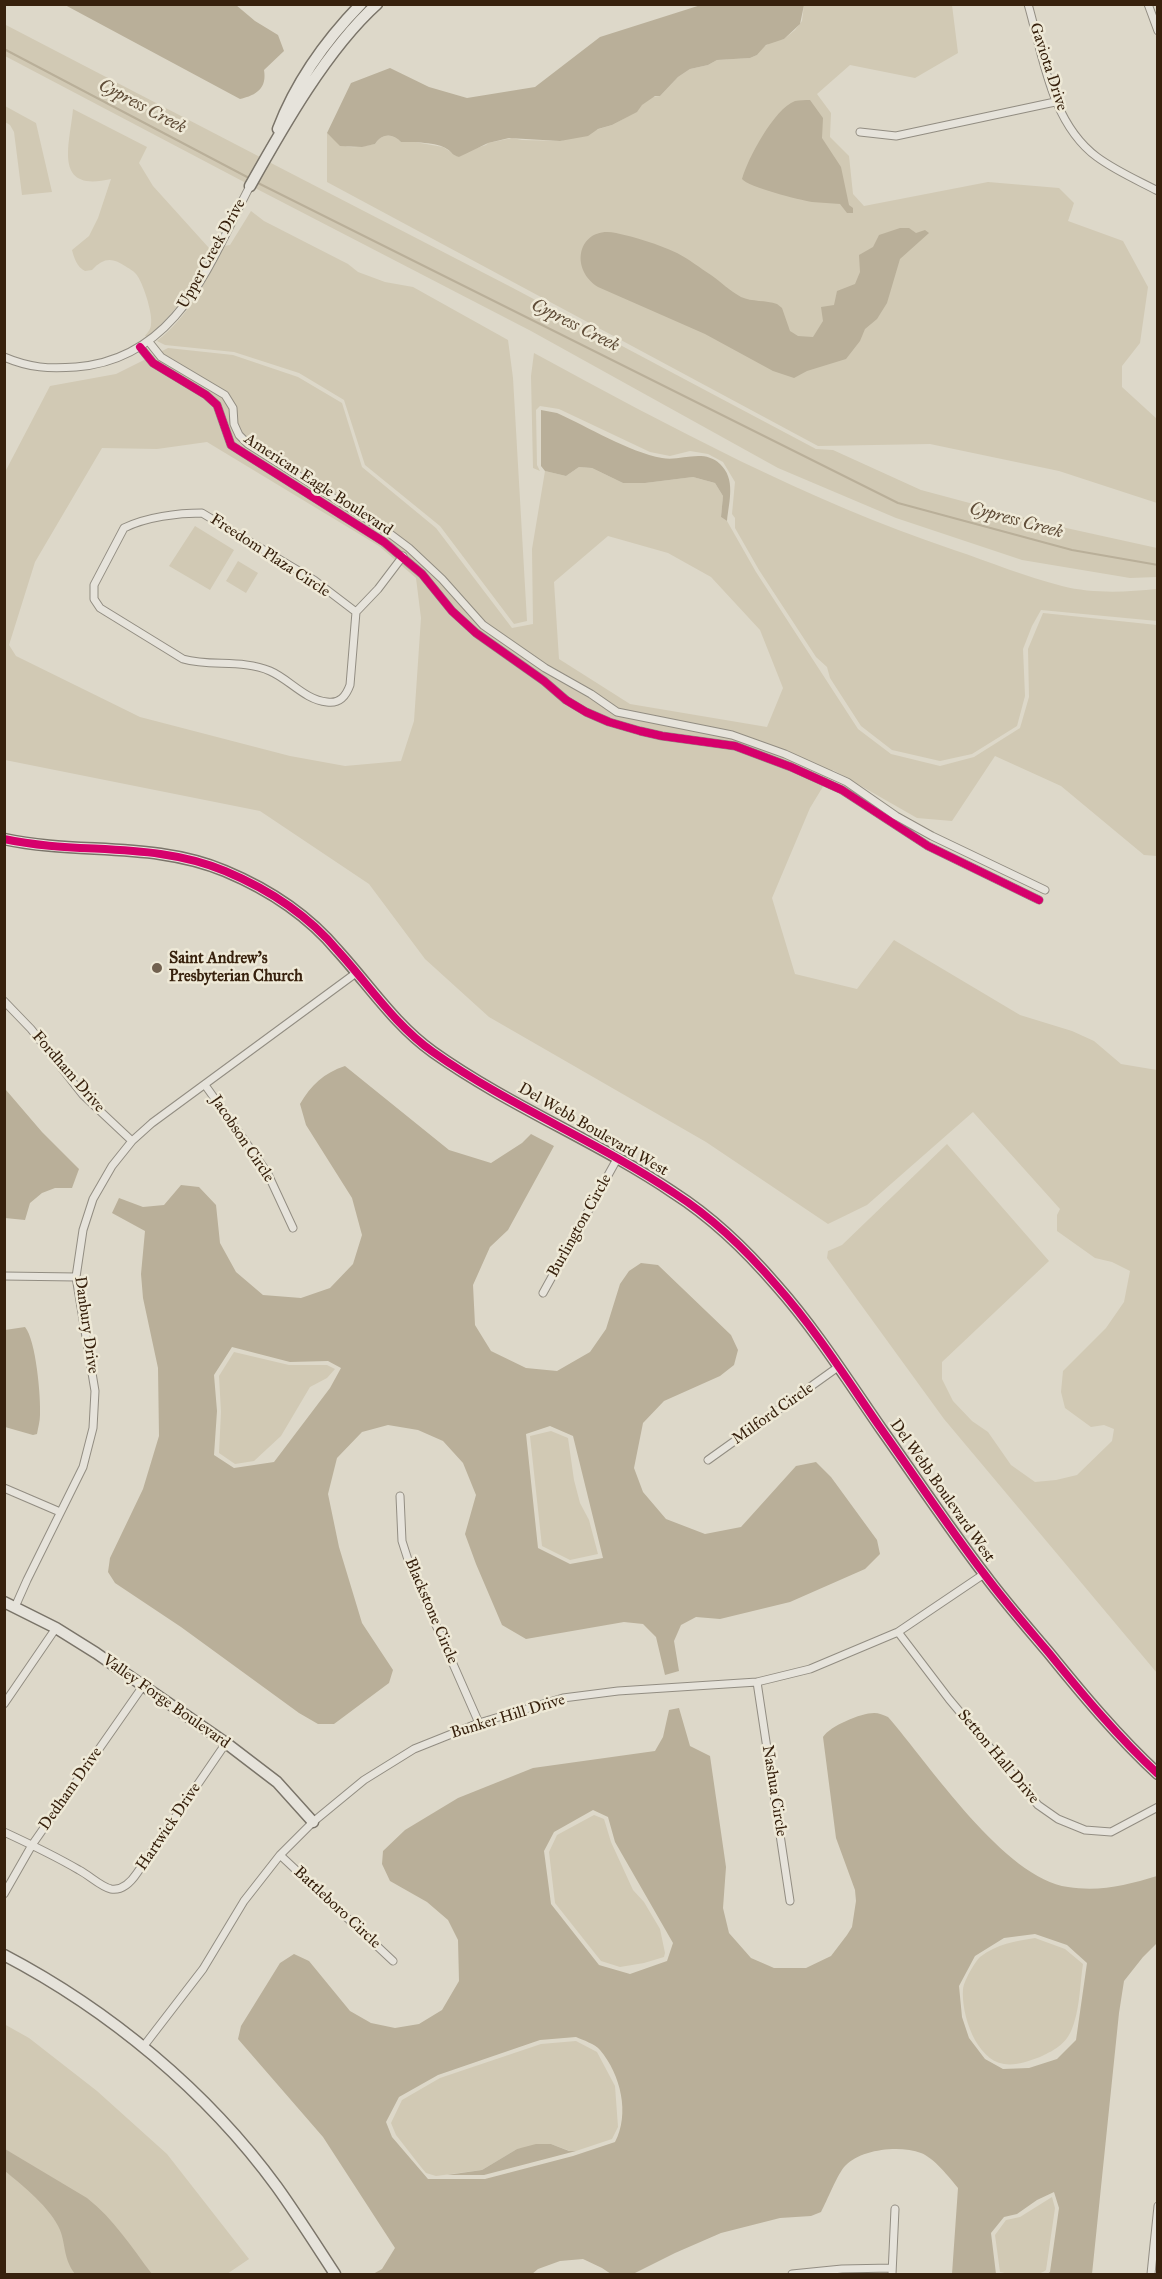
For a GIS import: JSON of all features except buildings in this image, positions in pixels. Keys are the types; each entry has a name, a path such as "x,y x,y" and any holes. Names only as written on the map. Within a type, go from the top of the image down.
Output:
{"street":[{"name":"Upper Creek Drive","path":"269,152 283,116 307,70 331,38 362,4"},
{"name":"Upper Creek Drive","path":"4,357 44,369 96,365 140,347 169,325 195,291 269,152 341,43 377,4"},
{"name":"Gaviota Drive","path":"1028,4 1055,102 1075,135 1096,156 1158,191"},
{"path":"1148,4 1158,31"},
{"path":"860,132 896,136 1055,102"},
{"name":"American Eagle Boulevard","path":"149,342 161,357 225,395 233,408 234,424 239,435 248,444 409,548 442,579 483,625 545,668 591,694 617,712 732,735 784,754 847,782 896,816 932,836 1045,890"},
{"name":"American Eagle Boulevard","path":"140,347 153,363 206,395 217,405 231,445 362,528 402,557 422,574 452,611 476,633 544,681 557,694 586,712 609,722 653,734 735,746 791,767 842,790 928,846 1039,900"},
{"name":"Freedom Plaza Circle","path":"188,513 202,513 314,580 356,612 350,685 347,694 339,701 328,702 316,700 270,671 222,663 197,663 183,659 100,608 94,599 94,585 124,528 133,523 188,513"},
{"path":"356,612 378,589 409,548"},
{"name":"Del Webb Boulevard West","path":"4,839 29,844 152,852 214,866 255,885 294,910 326,937 394,1017 431,1050 539,1116 674,1192 719,1227 780,1289 984,1574 1093,1707 1158,1774"},
{"path":"1023,892 1028,882"},
{"name":"Danbury Drive","path":"15,1607 83,1467 93,1428 95,1391 76,1277 83,1230 93,1199 111,1166 132,1141 152,1123 356,973"},
{"name":"Fordham Drive","path":"5,1003 31,1029 84,1095 132,1141"},
{"name":"Jacobson Circle","path":"205,1085 267,1172 293,1228"},
{"name":"Burlington Circle","path":"543,1293 617,1159"},
{"path":"4,1276 76,1277"},
{"name":"Milford Circle","path":"708,1460 838,1367"},
{"path":"4,1488 60,1512"},
{"name":"Blackstone Circle","path":"400,1496 402,1541 410,1566 479,1723"},
{"name":"Bunker Hill Drive","path":"143,2047 203,1969 244,1901 280,1855 313,1822 364,1780 414,1749 479,1723 564,1698 618,1691 757,1682 810,1669 847,1656 898,1632 984,1574"},
{"name":"Valley Forge Boulevard","path":"4,1602 56,1629 226,1743 277,1782 313,1822"},
{"path":"4,1704 56,1629"},
{"name":"Setton Hall Drive","path":"898,1632 949,1699 1038,1805 1058,1819 1085,1830 1112,1832 1158,1807"},
{"name":"Nashua Circle","path":"757,1682 790,1901"},
{"name":"Dedham Drive","path":"4,1894 32,1845 143,1686"},
{"name":"Hartwick Drive","path":"4,1832 81,1871 107,1888 124,1887 131,1882 226,1743"},
{"name":"Battleboro Circle","path":"280,1855 393,1961"},
{"path":"4,1954 81,2000 143,2047 196,2095 231,2132 276,2186 333,2274"},
{"path":"1151,2274 1158,2206"},
{"path":"792,2274 842,2269 892,2271 895,2209"}],"shaded area":[{"path":"704,4 804,5 800,24 784,39 766,45 757,55 750,58 717,60 708,65 690,69 678,77 660,96 655,96 642,105 637,112 612,125 598,129 588,136 560,141 509,138 488,143 459,157 438,145 401,142 391,136 384,136 375,144 362,147 340,146 327,133 351,83 390,68 429,87 467,98 535,87 600,37"},
{"path":"65,5 236,5 255,21 278,35 284,51 264,70 264,82 260,90 240,99"},
{"path":"804,5 952,5 958,53 915,78 850,65 817,94 831,113 830,137 849,156 853,194 864,206 988,182 1059,188 1074,203 1068,221 1123,241 1148,287 1140,343 1122,366 1122,387 1157,419 1157,503 1059,471 930,444 818,446 327,182 327,133 338,143 349,147 375,144 384,136 391,136 401,142 443,147 459,157 488,143 512,138 560,141 612,125 636,112 652,97 660,96 678,77 690,69 708,65 717,60 750,58 757,55 771,42 784,39 795,30 802,21"},
{"path":"4,24 260,157 246,183 5,56"},
{"path":"810,100 823,118 822,138 841,167 849,205 853,208 853,213 847,213 840,204 797,199 764,189 742,179 756,147 779,114 795,101"},
{"path":"5,106 36,123 52,192 22,195 14,132 5,122"},
{"path":"73,109 147,147 139,163 153,186 209,248 212,248 177,307 147,337 145,336 151,326 150,313 144,291 135,273 112,260 104,261 92,270 85,271 78,265 72,250 89,236 98,218 111,179 92,181 80,179 72,172 68,150"},
{"path":"269,162 816,449 833,450 921,490 1048,524 1157,548 1157,577 1130,578 1022,560 896,518 778,468 531,331 255,188"},
{"path":"251,211 264,221 348,264 358,272 385,282 413,287 508,340 513,378 527,621 514,624 440,526 365,465 344,400 299,373 234,352 165,345 157,341 187,309 224,246 230,245"},
{"path":"900,228 909,228 916,233 925,230 929,233 900,259 887,303 877,319 865,329 860,341 846,359 807,371 794,378 773,371 705,334 598,287 589,279 583,269 581,259 586,242 593,235 603,232 647,241 681,255 741,297 777,304 782,308 790,331 798,336 813,337 823,321 821,307 834,305 837,291 855,284 860,272 859,255 873,247 879,235"},
{"path":"168,348 233,355 298,377 342,403 362,467 436,528 512,628 533,624 532,549 545,471 566,476 579,467 592,468 623,483 645,483 693,477 715,483 723,496 721,517 727,521 756,572 858,729 891,754 940,766 974,757 1020,728 1029,697 1028,649 1043,613 1157,625 1157,856 1144,855 1061,786 995,756 952,821 917,818 833,770 810,808 772,898 795,974 857,989 894,940 1020,1015 1072,1031 1094,1041 1121,1064 1157,1070 1157,1673 944,1419 827,1258 828,1251 842,1245 947,1144 1049,1261 942,1362 942,1379 953,1401 972,1421 988,1432 1011,1465 1035,1482 1077,1475 1112,1441 1114,1429 1104,1425 1091,1427 1065,1408 1061,1392 1063,1371 1106,1328 1124,1302 1130,1271 1112,1262 1095,1258 1057,1231 1057,1215 1060,1209 973,1112 867,1205 828,1224 706,1142 489,1017 425,959 369,884 260,811 5,760 4,474 50,386 116,374","holes":["207,442 379,546 416,578 421,618 414,721 401,761 345,766 290,756 140,717 16,656 9,645 35,562 102,448 157,449","608,536 668,553 711,577 760,630 783,688 767,727 630,704 559,659 554,582"]},
{"path":"534,353 740,461 845,509 899,530 1022,574 1074,589 1122,591 1157,589 1157,621 1041,610 1023,649 1025,696 1017,726 972,754 940,761 892,750 861,726 830,678 827,667 816,657 759,570 735,528 735,518 732,514 735,482 723,462 708,454 690,451 670,456 650,452 559,409 540,406 536,410 537,465 540,471 533,468 531,376"},
{"path":"541,410 557,413 622,445 649,455 669,459 699,456 713,459 725,470 730,483 727,521 721,517 723,496 715,483 693,477 645,483 623,483 592,468 579,467 566,476 545,471 541,466"},
{"path":"195,526 234,550 210,590 169,566"},
{"path":"238,561 258,573 246,593 226,581"},
{"path":"345,1066 449,1150 491,1163 522,1143 531,1134 554,1146 508,1230 490,1247 473,1285 475,1325 491,1351 526,1368 557,1371 590,1352 606,1329 620,1284 629,1271 641,1263 658,1265 731,1335 738,1350 734,1365 720,1376 664,1401 643,1423 634,1468 643,1492 666,1519 705,1534 741,1527 796,1466 816,1462 831,1477 877,1540 880,1554 865,1569 790,1602 720,1619 696,1617 681,1625 674,1641 679,1671 665,1675 656,1637 643,1624 624,1622 526,1639 502,1625 465,1534 476,1495 463,1463 443,1441 418,1430 388,1425 362,1432 337,1458 328,1494 339,1547 362,1623 393,1670 389,1683 334,1724 318,1724 299,1713 181,1627 115,1583 108,1572 110,1558 143,1489 159,1436 158,1368 143,1298 141,1274 145,1231 112,1213 119,1198 143,1207 164,1205 181,1185 199,1187 216,1205 220,1243 236,1272 263,1295 301,1298 330,1288 353,1264 362,1235 352,1198 306,1125 300,1104 319,1080","holes":["232,1347 290,1362 328,1361 341,1368 330,1388 274,1462 234,1468 214,1455 217,1411 214,1375","550,1426 573,1436 603,1558 570,1564 538,1548 526,1434"]},
{"path":"6,1090 42,1132 79,1169 72,1188 55,1188 42,1193 30,1203 25,1220 5,1218"},
{"path":"25,1327 35,1356 40,1395 37,1434 33,1435 5,1427 5,1330"},
{"path":"234,1352 289,1365 327,1365 335,1369 327,1378 310,1387 281,1436 254,1461 235,1464 219,1453 221,1412 219,1376"},
{"path":"551,1431 568,1438 574,1480 580,1503 589,1520 598,1554 570,1560 542,1546 530,1436"},
{"path":"679,1708 690,1746 710,1756 726,1867 723,1908 729,1933 751,1958 774,1968 806,1968 831,1956 852,1927 856,1901 855,1890 836,1838 823,1737 846,1721 862,1715 876,1713 888,1717 946,1789 994,1842 1019,1864 1044,1879 1068,1887 1091,1889 1124,1885 1157,1876 1157,1943 1124,1981 1092,2274 1047,2274 1050,2272 1059,2208 1054,2192 1037,2200 1017,2214 1004,2217 991,2233 996,2274 952,2274 958,2188 926,2155 903,2149 892,2149 871,2152 852,2160 845,2166 821,2212 811,2216 780,2218 721,2233 633,2274 611,2274 583,2259 560,2261 538,2269 532,2274 373,2274 382,2269 395,2248 323,2137 238,2039 241,2026 280,1963 294,1954 309,1961 350,2011 371,2023 395,2028 419,2024 442,2010 459,1981 458,1940 448,1920 427,1902 390,1881 382,1864 383,1851 405,1830 458,1798 533,1768 655,1751 663,1737 669,1710","holes":["593,1810 608,1817 615,1842 673,1943 667,1961 630,1974 599,1965 551,1904 544,1851 554,1832","1035,1934 1067,1945 1087,1963 1076,2040 1057,2059 1029,2068 1003,2069 985,2059 969,2038 962,2017 959,1986 975,1956 1004,1938","576,2037 600,2050 613,2071 621,2095 622,2119 615,2142 573,2156 485,2179 428,2179 392,2137 386,2122 399,2097 438,2075 540,2040"]},
{"path":"594,1815 604,1819 611,1842 633,1890 644,1902 660,1929 664,1957 620,1967 601,1961 555,1903 549,1852 557,1835"},
{"path":"1035,1938 1065,1949 1083,1964 1076,2016 1069,2036 1057,2048 1027,2062 1004,2064 994,2061 978,2045 968,2023 963,1989 967,1977 980,1957 1006,1944"},
{"path":"4,2024 29,2038 97,2091 167,2154 249,2259 227,2274 5,2274"},
{"path":"576,2041 597,2052 615,2086 618,2127 612,2139 576,2151 551,2144 517,2149 482,2170 436,2176 426,2173 396,2135 391,2123 402,2100 440,2078 541,2044"},
{"path":"536,2144 551,2144 569,2151 576,2151 484,2175 447,2175 482,2170 517,2149"},
{"path":"5,2149 97,2206 122,2234 152,2274 75,2274 68,2262 60,2230 50,2213 5,2171"},
{"path":"1052,2197 1055,2208 1046,2270 1036,2275 1000,2272 995,2235 1006,2220 1020,2217"}],"waterway":[{"name":"Cypress Creek","path":"4,49 249,178"},
{"name":"Cypress Creek","path":"256,182 898,503 1072,550 1158,565"}],"cycle path":[{"path":"140,347 153,363 206,395 217,405 231,445 384,542 422,574 452,611 476,633 544,681 566,700 609,722 662,736 735,746 791,767 842,790 928,846 1039,900"},
{"path":"4,839 60,847 171,856 225,871 257,886 286,904 314,926 406,1030 433,1052 492,1090 645,1174 716,1224 766,1273 805,1320 946,1521 1016,1614 1101,1715 1158,1774"}],"place":[{"name":"Saint Andrew's Presbyterian Church","path":"157,968"}]}
